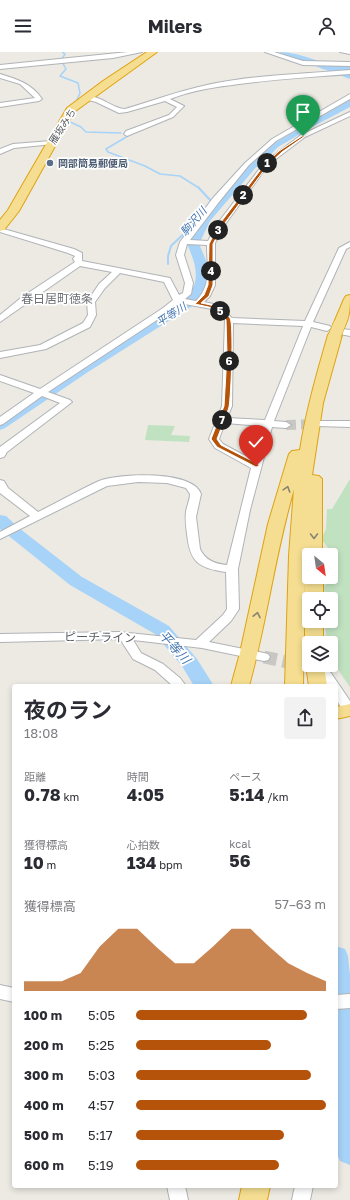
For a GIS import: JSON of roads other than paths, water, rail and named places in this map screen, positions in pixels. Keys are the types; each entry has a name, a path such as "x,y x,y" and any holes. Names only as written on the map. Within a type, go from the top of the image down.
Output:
{"highway":[{"name":"雁坂みち","path":"0,229 3,218 51,143 70,110 84,98 153,52"},
{"path":"241,684 257,655 276,524 306,422 316,400 350,299"},
{"path":"314,548 316,400"},
{"path":"294,684 298,541 303,479 315,425"},
{"path":"314,672 317,684"},
{"path":"338,713 350,710"},
{"path":"253,1200 256,1188"}],"street":[{"path":"0,67 139,52"},
{"path":"268,52 335,74 345,79"},
{"path":"343,52 350,52"},
{"path":"303,63 350,64"},
{"path":"84,98 98,100 119,111 125,111 165,100 180,93 224,83 350,72"},
{"path":"0,76 22,83 35,93 35,96 39,99 0,105"},
{"path":"0,422 40,393 166,310 187,294 189,283 180,255 184,242 247,164 257,154 286,133 350,96"},
{"path":"127,134 128,132 171,116 181,106 165,100"},
{"path":"197,304 206,296 211,285 211,244 220,226 266,164 303,136 350,114"},
{"path":"286,133 303,136"},
{"path":"0,152 4,148 51,143"},
{"path":"0,229 79,254 77,259 79,263"},
{"path":"184,242 211,244"},
{"path":"200,643 226,618 233,609 232,569 256,466 268,424 308,324 344,248 350,244"},
{"path":"0,319 24,299 79,263 117,272 167,280 179,301"},
{"path":"0,355 43,347 87,325 92,315 91,302 102,286 117,272"},
{"path":"179,301 215,307 229,320 229,355 226,406 214,439 219,446 256,466"},
{"path":"229,320 308,324 339,330"},
{"path":"0,378 67,402 3,450 0,455"},
{"path":"222,420 286,425"},
{"path":"315,425 350,424"},
{"path":"3,535 98,486 115,480 174,479 191,485 195,490 196,495 191,513 194,549 196,554 205,563 213,567 232,569"},
{"path":"0,483 4,490 34,519"},
{"name":"ピーチライン","path":"0,638 98,635 124,636 200,643 257,655"},
{"path":"124,636 137,656 159,668 178,684"},
{"path":"323,672 333,684"},
{"path":"338,692 350,710"},
{"path":"0,992 12,995"},
{"path":"338,1002 350,1001"},
{"path":"177,1188 180,1200"},
{"path":"300,1200 303,1188"}],"water":[{"path":"278,52 297,54 315,60 350,75 350,79"},
{"path":"350,100 350,107 278,147 258,167 244,168 269,146"}],"waterway":[{"name":"駒沢川","path":"62,52 65,54 61,60 66,69 60,76 78,83 80,93 76,102"},
{"name":"平等川","path":"325,67 350,68"},
{"name":"駒沢川","path":"68,121 81,127 86,132 121,133"},
{"name":"駒沢川","path":"128,136 106,149 108,152 145,166 160,174 180,176 199,188"},
{"name":"平等川","path":"0,425 83,369 192,300 198,293 203,280 203,273 193,244 205,220 254,163 269,150"},
{"name":"駒沢川","path":"168,264 168,256 171,246 191,227 211,201 199,188"},
{"name":"平等川","path":"0,520 13,532 76,581 162,630 190,663 203,684"},
{"name":"平等川","path":"338,982 339,995 349,1015 345,1090 350,1152"}],"tunnel":[{"path":"286,425 320,424"},
{"path":"264,657 302,665"}],"place":[{"name":"岡部簡易郵便局","path":"50,163"}],"district":[{"name":"春日居町徳条","path":"57,298"}]}
